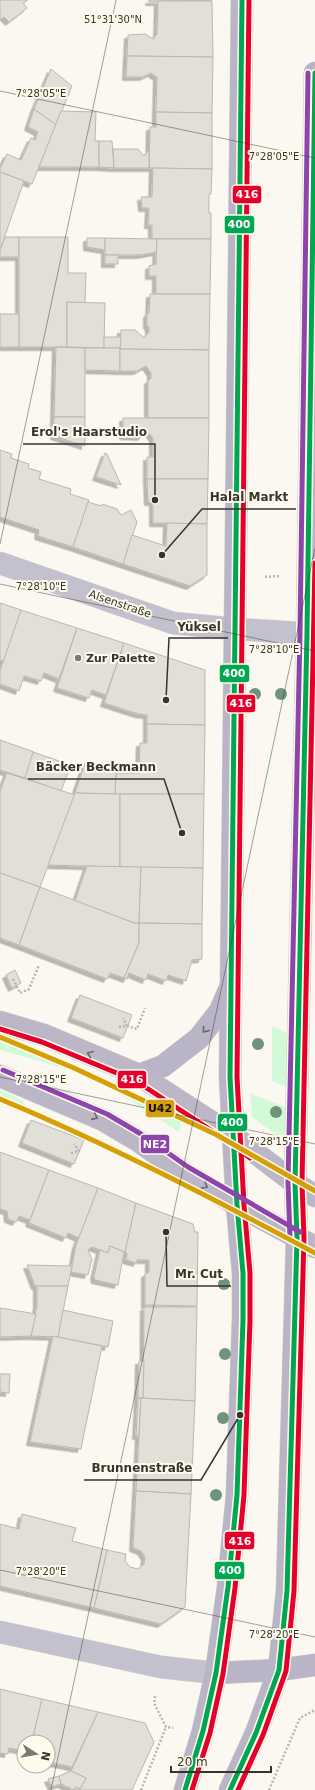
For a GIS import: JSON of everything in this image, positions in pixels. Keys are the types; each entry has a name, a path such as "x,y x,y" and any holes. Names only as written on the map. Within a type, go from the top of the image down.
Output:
{"main road":[{"path":"185,1790 203,1731 216,1673 228,1586 238,1495 243,1273 237,1205 230,1077 242,0"},
{"path":"230,1790 256,1733 279,1670 287,1591 306,1242 295,1183 311,634 315,73"},
{"path":"139,1075 163,1066 199,1038 220,1011 232,985"},
{"path":"0,1022 44,1035 139,1075 233,1136 295,1183 315,1196"},
{"path":"0,1076 103,1120 136,1140 184,1173 237,1205 306,1242"},
{"path":"216,1673 279,1670 315,1665"}],"street":[{"name":"Alsenstraße","path":"0,563 173,622 236,629 311,634"},
{"path":"0,1632 160,1667 216,1673"}],"path":[{"path":"258,577 287,576"},
{"path":"13,979 20,993 29,989 39,964"},
{"path":"119,1027 127,1026 137,1029 145,1008"},
{"path":"123,1018 127,1026"},
{"path":"71,1153 79,1151 74,1144"},
{"path":"141,1790 166,1727 154,1703 156,1696"},
{"path":"269,1790 300,1718 315,1710"},
{"path":"166,1727 178,1729"}],"green space":[{"path":"272,1026 290,1035 289,1088 272,1081"},
{"path":"0,1037 41,1050 121,1086 181,1119 179,1132 134,1103 76,1073 0,1050"},
{"path":"0,1090 24,1101 22,1107 0,1103"},
{"path":"250,1093 289,1109 287,1127 282,1139 252,1117"}],"building":[{"path":"0,0 28,0 23,3 27,8 9,22 4,17 0,20"},
{"path":"149,0 212,0 149,2"},
{"path":"158,1 212,1 213,57 127,56 128,35 145,34 153,39 157,34"},
{"path":"127,56 213,57 212,113 156,112 157,77 151,73 143,77 126,77"},
{"path":"51,69 72,86 56,125 34,109"},
{"path":"34,109 56,125 32,184 0,172 0,169 7,154 21,160 31,138 35,140 38,132 28,127"},
{"path":"61,111 96,112 95,141 99,141 99,167 39,167"},
{"path":"156,112 212,113 212,169 149,168 150,127 156,127"},
{"path":"99,141 112,141 114,168 99,167"},
{"path":"113,149 138,149 144,156 149,150 149,168 114,168"},
{"path":"153,168 212,169 211,194 209,194 211,239 152,239 152,225 148,225 149,208 142,208 141,197 152,197"},
{"path":"0,172 24,181 0,250"},
{"path":"5,237 19,237 19,257 0,257 0,250"},
{"path":"19,237 68,237 68,273 86,273 85,303 67,302 67,347 19,347"},
{"path":"87,238 105,238 105,250 87,247"},
{"path":"105,238 157,239 157,252 141,255 105,255"},
{"path":"157,239 211,239 210,294 156,294 156,276 149,276 149,266 156,264"},
{"path":"105,255 118,255 118,264 105,264"},
{"path":"150,294 210,294 209,350 120,349 121,330 135,330 144,338 149,332 147,325 147,314 149,313"},
{"path":"67,302 105,303 104,348 67,347"},
{"path":"0,314 19,314 19,347 0,347"},
{"path":"104,337 121,337 120,348 104,348"},
{"path":"56,347 85,348 85,417 54,417"},
{"path":"85,348 120,348 120,371 85,370"},
{"path":"120,349 209,350 209,418 148,418 148,381 151,378 151,373 146,366 137,371 120,371"},
{"path":"54,417 85,417 85,446 54,436"},
{"path":"123,418 209,418 208,479 147,479 147,457 153,457 153,438 147,431 141,437 123,436"},
{"path":"0,450 12,454 11,458 29,464 28,468 41,472 39,479 71,489 70,494 89,500 73,547 38,536 39,530 0,517"},
{"path":"105,453 107,454 121,485 96,477"},
{"path":"147,479 208,479 207,524 153,523 153,502 148,502"},
{"path":"88,502 101,506 102,504 117,509 121,515 131,510 137,522 123,564 73,547"},
{"path":"167,523 207,524 207,575 190,586 123,564 132,535 166,546"},
{"path":"0,603 21,610 4,661 0,660"},
{"path":"21,610 77,628 59,679 44,673 41,681 24,676 19,691 0,684 0,671"},
{"path":"77,628 124,643 106,695 92,690 89,698 57,688"},
{"path":"124,643 205,670 205,725 147,724 147,715 138,714 104,703"},
{"path":"147,724 205,725 204,794 115,794 116,773 139,773 140,743 147,743"},
{"path":"0,740 34,752 25,778 0,770"},
{"path":"33,752 71,765 61,791 25,778"},
{"path":"85,763 116,773 115,794 75,793"},
{"path":"7,773 75,795 40,887 0,873 0,791"},
{"path":"75,793 120,794 120,867 48,865"},
{"path":"120,794 204,794 203,868 120,867"},
{"path":"87,866 141,867 139,923 134,923 75,901"},
{"path":"141,867 203,868 202,924 139,923"},
{"path":"0,873 40,887 19,945 0,938"},
{"path":"40,887 134,923 139,923 139,943 124,978 110,973 107,979 19,945"},
{"path":"139,923 202,924 202,959 192,960 186,981 168,975 166,981 148,974 146,980 129,973 127,979 124,978 139,943"},
{"path":"15,970 21,983 12,988 6,975"},
{"path":"80,995 132,1015 123,1038 71,1018"},
{"path":"31,1120 84,1140 74,1164 22,1143"},
{"path":"0,1152 49,1170 30,1220 19,1216 16,1222 8,1219 7,1211 0,1209"},
{"path":"49,1170 98,1188 79,1238 68,1233 66,1238 29,1223"},
{"path":"98,1188 136,1203 125,1252 110,1246 108,1253 92,1247 88,1250 92,1259 88,1275 71,1272 76,1245"},
{"path":"136,1203 193,1224 195,1232 198,1232 197,1306 145,1305 145,1274 149,1272 149,1260 137,1260 137,1263 126,1260 127,1253 125,1252"},
{"path":"110,1246 124,1252 118,1285 95,1280 94,1276 100,1250 108,1253"},
{"path":"27,1265 72,1266 68,1286 35,1286"},
{"path":"37,1286 68,1286 58,1337 31,1336 37,1305"},
{"path":"144,1307 197,1307 195,1401 141,1398 143,1398"},
{"path":"0,1308 36,1314 31,1336 0,1337"},
{"path":"63,1310 113,1321 108,1347 58,1337"},
{"path":"53,1336 102,1346 81,1449 30,1442"},
{"path":"139,1361 144,1361 143,1398 138,1398"},
{"path":"0,1374 10,1374 9,1393 0,1392"},
{"path":"138,1398 141,1398 139,1436 136,1436"},
{"path":"141,1398 195,1401 191,1494 136,1491"},
{"path":"136,1491 191,1494 185,1607 161,1624 94,1608 107,1550 126,1554 125,1561 130,1567 138,1569 144,1564 145,1557 141,1551 133,1548"},
{"path":"22,1514 76,1528 72,1541 107,1550 94,1608 0,1586 0,1524 19,1529"},
{"path":"0,1689 42,1699 34,1734 16,1734 16,1749 9,1748 8,1754 0,1753"},
{"path":"42,1699 98,1712 72,1767 56,1764 56,1734 34,1734"},
{"path":"98,1712 145,1723 154,1742 132,1790 75,1790 76,1787 80,1789 86,1778 71,1771"},
{"path":"71,1771 86,1778 80,1789 76,1787 74,1790 61,1784 59,1776"},
{"path":"59,1776 61,1784 52,1787 48,1779"}],"transit line":[{"name":"400","path":"185,1790 203,1731 216,1673 228,1587 237,1495 243,1320 243,1273 237,1205 230,1077 242,0"},
{"name":"416","path":"192,1790 210,1733 223,1674 235,1588 244,1495 250,1320 250,1273 244,1205 237,1077 249,0"},
{"name":"NE2","path":"290,1238 288,1183 300,633 308,73"},
{"name":"400","path":"230,1790 256,1733 279,1670 287,1591 297,1238 295,1183 307,633 315,73"},
{"name":"416","path":"238,1790 263,1735 286,1671 294,1591 304,1238 302,1183 315,563"},
{"name":"416","path":"0,1029 42,1042 136,1081 229,1142 250,1158"},
{"name":"U42","path":"0,1037 74,1068 217,1135 315,1191"},
{"name":"NE2","path":"3,1070 107,1114 141,1134 188,1167 300,1232"},
{"name":"U42","path":"0,1099 80,1134 159,1172 315,1253"}],"place":[{"name":"Erol's Haarstudio","path":"155,500"},
{"name":"Halal Markt","path":"162,555"},
{"name":"Zur Palette","path":"78,658"},
{"name":"Yüksel","path":"166,700"},
{"name":"Bäcker Beckmann","path":"182,833"},
{"name":"Mr. Cut","path":"166,1232"},
{"name":"Brunnenstraße","path":"240,1415"}]}
